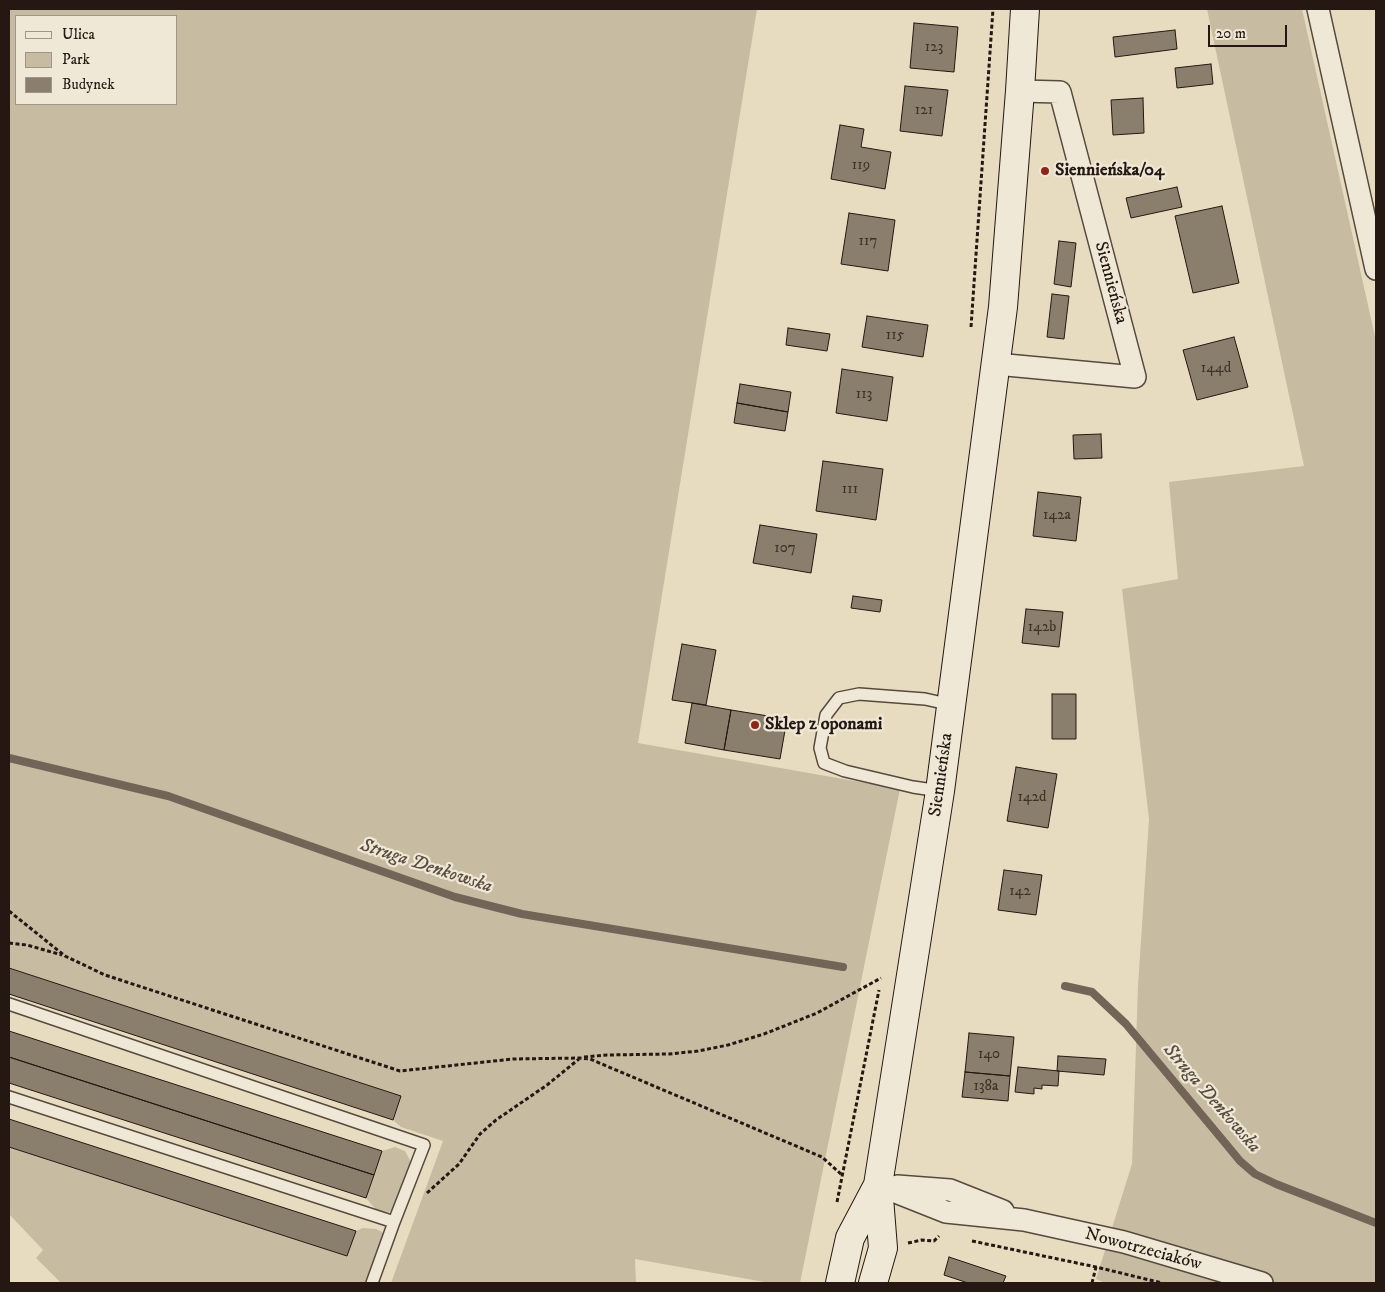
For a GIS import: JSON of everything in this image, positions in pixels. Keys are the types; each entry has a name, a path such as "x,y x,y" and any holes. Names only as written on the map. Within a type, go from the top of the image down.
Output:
{"main road":[{"name":"Siennieńska","path":"873,1283 883,1248 878,1185 940,791 1003,307 1025,9"},
{"name":"Siennieńska","path":"840,1283 850,1238 878,1185"}],"street":[{"path":"1318,9 1376,269"},
{"name":"Siennieńska","path":"996,364 1135,377 1060,92 1020,91"},
{"name":"Nowotrzeciaków","path":"878,1185 950,1190 1024,1220 1124,1242 1262,1283"}],"lane":[{"path":"940,791 913,787 845,771 824,762 820,748 826,715 839,698 860,694 925,699 952,705"},
{"path":"9,1004 424,1145 372,1283"},
{"path":"9,1097 394,1222"}],"path":[{"path":"970,329 993,9"},
{"path":"9,911 65,956"},
{"path":"9,943 27,944 65,956 105,974 400,1071 513,1059 580,1058 698,1051 728,1045 764,1034 817,1013 881,978"},
{"path":"426,1194 459,1164 480,1134 496,1120 547,1085 580,1058 590,1059 822,1157 842,1176 883,969"},
{"path":"906,1244 922,1240 934,1241 941,1234"},
{"path":"969,1240 1162,1283"},
{"path":"1092,1283 1096,1267"}],"green space":[{"path":"9,9 757,9 638,743 900,789 800,1283 770,1283 635,1259 636,1283 391,1283 443,1141 401,1127 393,1120 401,1096 9,968"},
{"path":"1207,9 1302,9 1376,341 1376,1283 1105,1283 1096,1279 1132,1164 1138,986 1149,819 1122,589 1178,579 1169,482 1304,466"},
{"path":"9,1147 347,1256 356,1231 363,1228 376,1229 382,1232 384,1236 368,1283 61,1283 36,1258 43,1250 9,1214"},
{"path":"395,1147 405,1151 412,1164 395,1209 389,1212 377,1211 366,1198 382,1151"}],"building":[{"path":"914,23 958,27 954,72 910,68"},
{"path":"1175,30 1177,49 1115,57 1113,37"},
{"path":"1211,64 1213,84 1177,88 1175,68"},
{"path":"905,86 948,90 942,136 900,131"},
{"path":"1143,98 1144,133 1113,135 1111,100"},
{"path":"840,125 864,129 861,147 891,152 885,189 831,179"},
{"path":"1177,187 1182,207 1131,218 1126,198"},
{"path":"1222,206 1239,283 1193,293 1175,216"},
{"path":"849,213 895,220 888,271 841,264"},
{"path":"1059,241 1076,243 1071,287 1054,284"},
{"path":"1052,294 1069,296 1064,339 1047,337"},
{"path":"867,316 928,325 923,357 862,347"},
{"path":"788,328 830,334 827,351 786,345"},
{"path":"1234,337 1248,387 1197,400 1183,350"},
{"path":"842,369 893,377 887,421 836,413"},
{"path":"740,384 791,392 788,412 737,403"},
{"path":"737,403 788,412 785,431 734,423"},
{"path":"1101,434 1102,458 1074,459 1073,435"},
{"path":"823,461 883,469 876,520 816,511"},
{"path":"1038,492 1081,497 1076,541 1033,536"},
{"path":"760,525 817,534 811,573 753,563"},
{"path":"853,596 882,600 880,612 851,608"},
{"path":"1026,609 1063,612 1059,647 1022,643"},
{"path":"682,644 716,650 706,705 672,700"},
{"path":"1052,694 1076,694 1076,739 1052,739"},
{"path":"692,703 731,710 724,750 685,743"},
{"path":"731,710 787,719 780,759 724,750"},
{"path":"1016,767 1057,774 1048,828 1007,821"},
{"path":"1004,870 1042,875 1036,915 998,910"},
{"path":"9,968 401,1096 393,1120 9,994"},
{"path":"9,1031 382,1151 374,1175 9,1057"},
{"path":"969,1033 1014,1037 1010,1076 965,1072"},
{"path":"1058,1056 1106,1059 1104,1075 1057,1071"},
{"path":"9,1057 374,1175 366,1198 9,1083"},
{"path":"1018,1067 1059,1071 1058,1086 1042,1085 1042,1089 1034,1088 1034,1094 1015,1092"},
{"path":"965,1072 1010,1076 1008,1101 962,1097"},
{"path":"9,1119 356,1231 347,1256 9,1147"},
{"path":"949,1257 1006,1276 1003,1283 968,1283 944,1275"}],"waterway":[{"name":"Struga Denkowska","path":"9,758 168,796 455,897 522,914 843,967"},
{"name":"Struga Denkowska","path":"1065,986 1092,992 1126,1024 1240,1161 1255,1174 1376,1223"}],"place":[{"name":"Siennieńska/04","path":"1045,171"},
{"name":"Sklep z oponami","path":"755,725"}]}
